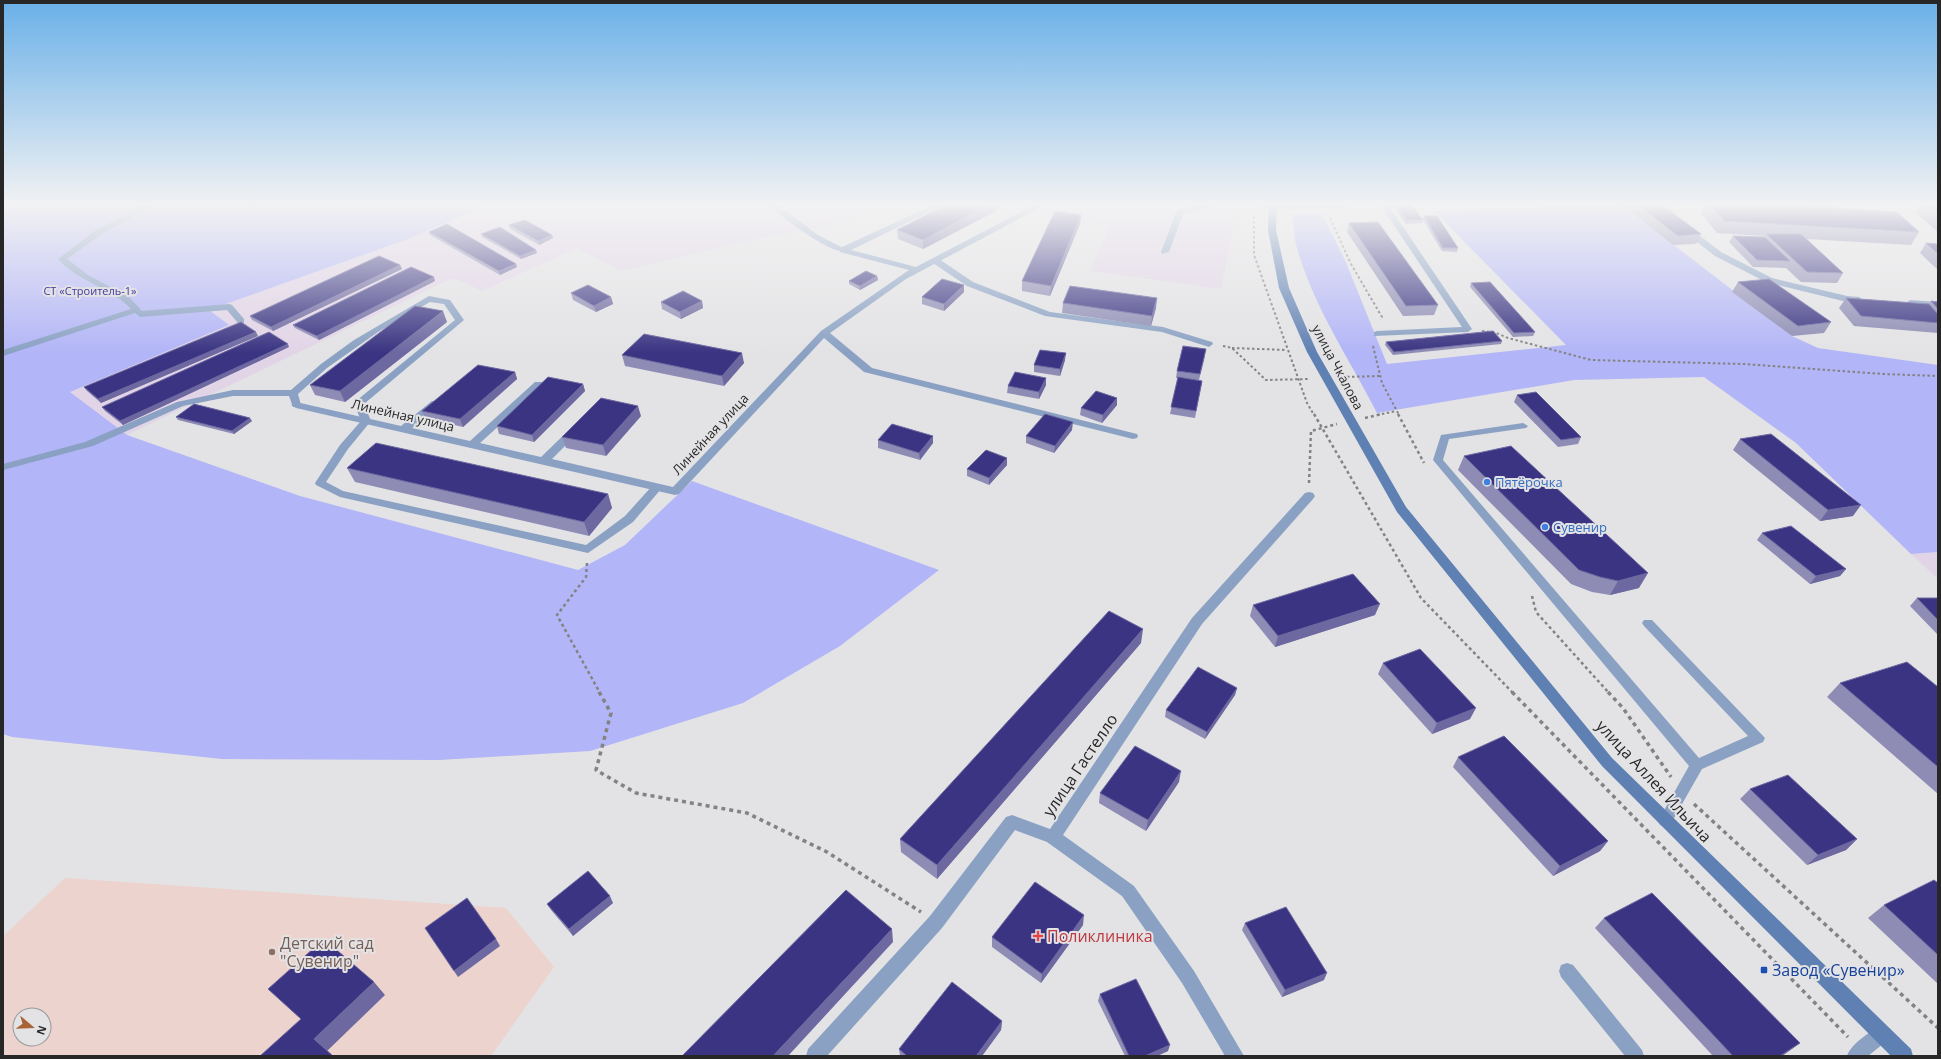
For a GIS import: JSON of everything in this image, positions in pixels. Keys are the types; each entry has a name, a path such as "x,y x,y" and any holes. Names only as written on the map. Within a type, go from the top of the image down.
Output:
{"main road":[{"name":"улица Чкалова","path":"1277,253 1284,288 1312,352 1401,509"},
{"name":"улица Аллея Ильича","path":"1401,509 1607,762 1904,1056"}],"street":[{"path":"856,253 917,270"},
{"name":"Линейная улица","path":"296,405 675,491 824,333 903,277 950,253"},
{"path":"824,333 868,370 1133,436"},
{"path":"472,445 539,384"},
{"path":"404,429 444,396"},
{"path":"544,461 580,424"},
{"name":"улица Гастелло","path":"815,1056 936,922 1012,822 1053,837 1197,621 1309,496"},
{"path":"1053,837 1128,891 1188,977 1235,1056"}],"lane":[{"path":"70,253 62,259 85,277 126,299 140,314 229,307 241,321"},
{"path":"1417,253 1468,329"},
{"path":"1717,253 1770,280 1847,299 1870,301"},
{"path":"936,261 970,284 1048,314 1163,330 1209,344"},
{"path":"3,467 88,444 180,404 233,393 293,393 312,374 376,328 429,299 447,302 460,320 359,403 366,421 344,447 320,483 340,494 588,549 629,519 657,487"},
{"path":"1900,303 1938,305"},
{"path":"3,353 136,310"},
{"path":"1377,334 1468,329"},
{"path":"293,393 296,405"},
{"path":"1523,426 1445,437 1438,460 1697,765"},
{"path":"1648,622 1758,738 1697,765 1665,821"},
{"path":"1567,972 1636,1056"},
{"path":"1855,1056 1882,1034"}],"path":[{"path":"1468,329 1494,332 1508,338 1591,360 1744,364 1882,374 1938,376"},
{"path":"1209,344 1232,348 1287,350"},
{"path":"1232,348 1266,380 1312,378"},
{"path":"1289,354 1307,403 1372,514"},
{"path":"1334,378 1380,376"},
{"path":"1359,419 1396,411"},
{"path":"1309,496 1311,430 1344,422"},
{"path":"588,549 586,577 557,614 611,713 596,770 636,793 747,813 827,852 936,922"}],"shaded area":[{"path":"367,253 565,253 482,291 453,278 127,435 69,392 229,325 209,310"},
{"path":"587,253 696,253 621,271"},
{"path":"1098,253 1228,253 1221,289 1091,271"},
{"path":"1938,552 1938,579 1911,554"},
{"name":"Детский сад \"Сувенир\"","path":"65,878 506,908 554,967 491,1056 3,1056 3,936"}],"green space":[{"name":"СТ «Строитель-1»","path":"3,253 367,253 209,310 229,325 70,392 127,435 300,496 578,570 625,545 692,481 939,570 840,646 743,703 590,751 439,760 222,759 12,737 3,734"},
{"path":"1299,253 1342,253 1387,364 1566,345 1476,253 1685,253 1792,336 1818,348 1938,365 1938,552 1911,554 1796,443 1704,377 1574,380 1377,413 1322,312 1304,270"}],"building":[{"path":"467,253 498,253 516,264 499,271"},
{"path":"515,253 527,253 520,256"},
{"path":"1035,253 1065,253 1051,286 1022,281"},
{"path":"1370,253 1401,253 1438,305 1406,306"},
{"path":"1750,253 1782,253 1790,261 1757,260"},
{"path":"1787,253 1822,253 1843,273 1807,272"},
{"path":"379,256 400,265 271,327 250,316"},
{"path":"411,267 434,277 317,336 293,325"},
{"path":"866,271 877,276 860,286 849,281"},
{"path":"942,279 964,285 944,304 922,297"},
{"path":"1769,279 1831,322 1798,326 1738,282"},
{"path":"1490,282 1535,332 1514,333 1471,283"},
{"path":"588,285 611,297 594,306 571,293"},
{"path":"1070,286 1157,298 1152,316 1063,303"},
{"path":"683,291 702,301 680,312 661,302"},
{"path":"1846,298 1929,304 1938,314 1938,323 1861,316"},
{"path":"1931,301 1938,302 1938,309"},
{"path":"415,306 443,311 340,391 310,385"},
{"path":"241,322 256,332 98,399 84,387"},
{"path":"1493,331 1502,341 1394,352 1386,342"},
{"path":"269,332 288,344 120,421 102,407"},
{"path":"644,334 742,353 722,376 622,355"},
{"path":"1183,346 1206,349 1200,374 1177,371"},
{"path":"1040,350 1066,353 1060,369 1034,365"},
{"path":"478,365 515,372 460,419 422,411"},
{"path":"1015,372 1046,378 1039,392 1008,386"},
{"path":"548,377 583,384 532,435 497,426"},
{"path":"1178,377 1202,381 1196,411 1171,407"},
{"path":"1096,391 1117,398 1103,415 1081,408"},
{"path":"1536,392 1581,437 1561,440 1517,395"},
{"path":"601,398 638,406 603,445 562,437"},
{"path":"194,404 250,418 232,431 176,417"},
{"path":"1045,414 1073,422 1055,446 1026,436"},
{"path":"892,424 933,436 919,453 878,440"},
{"path":"1771,434 1861,505 1828,510 1740,439"},
{"path":"376,443 608,494 584,522 347,468"},
{"path":"1511,446 1648,573 1618,581 1579,570 1464,456"},
{"path":"986,450 1007,458 989,478 967,469"},
{"path":"1791,526 1846,569 1816,576 1762,533"},
{"path":"1353,574 1380,604 1278,636 1253,605"},
{"path":"1917,598 1938,598 1938,620"},
{"path":"1109,611 1143,629 937,865 900,839"},
{"path":"1420,649 1476,708 1437,723 1383,663"},
{"path":"1907,662 1938,687 1938,767 1840,683"},
{"path":"1198,667 1237,688 1207,732 1166,710"},
{"path":"1504,736 1608,841 1560,866 1458,757"},
{"path":"1135,746 1181,771 1148,820 1100,793"},
{"path":"1788,775 1857,839 1818,855 1750,789"},
{"path":"588,871 610,896 569,929 547,904"},
{"path":"1934,880 1938,883 1938,955 1884,905"},
{"name":"Поликлиника","path":"1035,882 1084,915 1042,974 992,937"},
{"path":"846,890 892,929 773,1056 682,1056"},
{"path":"1652,893 1800,1043 1780,1056 1733,1056 1604,918"},
{"path":"467,898 496,939 454,971 425,928"},
{"path":"1286,907 1327,973 1285,990 1245,923"},
{"path":"324,939 374,982 314,1039 333,1056 260,1056 301,1019 268,989"},
{"path":"1136,979 1170,1045 1145,1056 1129,1056 1100,994"},
{"path":"952,982 1002,1021 976,1056 907,1056 899,1049"}],"place":[{"name":"Пятёрочка","path":"1487,482"},
{"name":"Сувенир","path":"1545,527"},
{"name":"Поликлиника","path":"1038,936"},
{"name":"Детский сад \"Сувенир\"","path":"272,952"},
{"name":"Завод «Сувенир»","path":"1764,970"}]}
